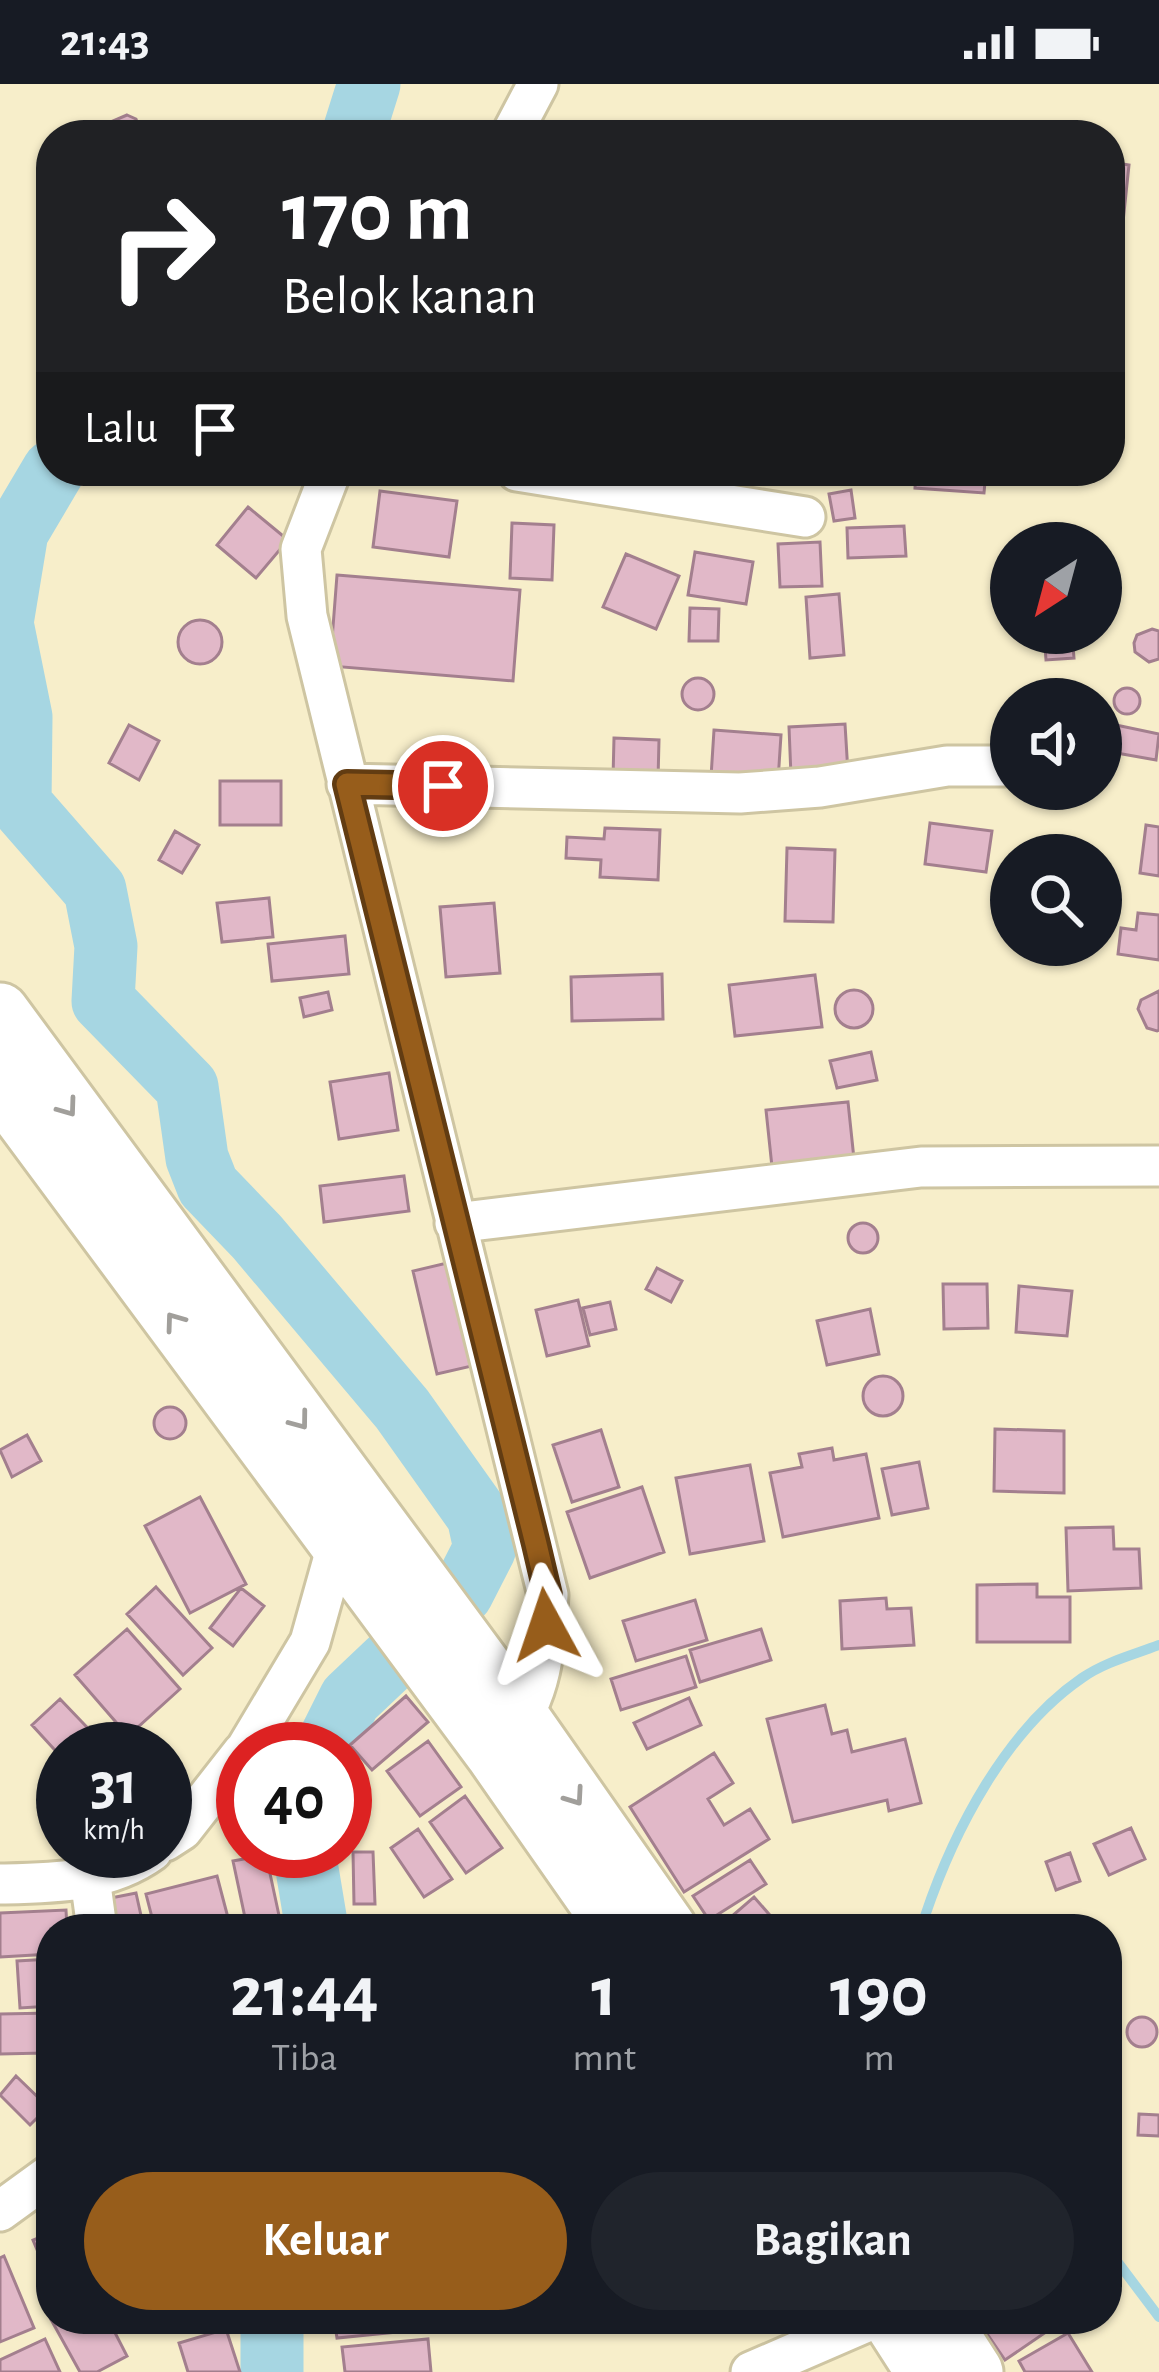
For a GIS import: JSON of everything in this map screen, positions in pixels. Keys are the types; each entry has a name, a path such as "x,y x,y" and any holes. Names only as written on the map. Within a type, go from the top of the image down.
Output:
{"highway":[{"path":"0,1012 352,1527"},
{"path":"0,1086 352,1527 508,1737 656,1914"},
{"path":"508,1737 608,1914"},
{"path":"901,2334 925,2372"},
{"path":"950,2334 974,2372"}],"street":[{"path":"519,120 538,84"},
{"path":"325,486 301,549 307,616 548,1595 544,1655 508,1737"},
{"path":"611,486 805,517"},
{"path":"347,784 740,793 820,787 947,766 990,766"},
{"path":"455,1223 922,1167 1159,1166"},
{"path":"262,1722 310,1642 352,1527"},
{"path":"192,1816 216,1786"},
{"path":"0,1884 90,1878 95,1914"},
{"path":"0,2211 36,2185"},
{"path":"751,2372 838,2334"}],"building":[{"path":"915,486 985,486 984,493"},
{"path":"851,490 855,518 834,521 829,494"},
{"path":"380,491 457,501 449,557 373,547"},
{"path":"248,507 288,540 256,578 217,545"},
{"path":"512,523 554,525 552,580 510,578"},
{"path":"904,526 906,556 848,558 847,528"},
{"path":"820,542 822,586 780,587 778,544"},
{"path":"695,552 753,562 746,604 688,595"},
{"path":"626,554 679,576 656,629 603,607"},
{"path":"337,575 520,590 513,681 330,666"},
{"path":"839,594 844,655 810,658 806,597"},
{"path":"690,608 719,609 718,641 689,641"},
{"path":"200,620 216,626 222,642 216,658 200,664 184,658 178,642 184,626"},
{"path":"1159,631 1159,659 1149,662 1135,652 1134,643 1137,635"},
{"path":"1046,654 1074,654 1074,658 1046,660"},
{"path":"698,678 710,682 714,694 710,706 698,710 686,706 682,694 686,682"},
{"path":"1122,689 1132,689 1139,696 1136,710 1122,713"},
{"path":"845,724 848,773 791,776 789,727"},
{"path":"129,725 159,741 139,780 109,763"},
{"path":"1122,726 1159,734 1156,760 1122,754"},
{"path":"714,730 781,735 778,781 711,777"},
{"path":"614,738 659,740 658,780 613,778"},
{"path":"220,781 281,781 281,825 220,825"},
{"path":"930,823 992,831 986,872 925,864"},
{"path":"1146,825 1159,827 1159,876 1140,873"},
{"path":"605,828 660,830 658,880 600,877 601,860 566,858 567,837 604,839"},
{"path":"175,831 199,845 182,873 159,860"},
{"path":"787,848 835,850 833,922 785,921"},
{"path":"269,898 273,937 222,942 217,903"},
{"path":"494,903 500,973 446,977 440,907"},
{"path":"1138,913 1159,915 1159,960 1122,955 1122,928 1136,930"},
{"path":"345,936 349,974 272,981 268,944"},
{"path":"662,974 663,1019 572,1021 571,977"},
{"path":"815,975 822,1027 735,1036 729,985"},
{"path":"854,990 868,995 873,1009 868,1023 854,1028 840,1023 835,1009 840,995"},
{"path":"1159,991 1157,1031 1147,1028 1138,1009 1141,1000"},
{"path":"328,992 332,1010 304,1017 300,998"},
{"path":"871,1052 877,1080 837,1088 830,1061"},
{"path":"389,1073 398,1130 339,1139 330,1082"},
{"path":"848,1102 854,1159 772,1167 766,1110"},
{"path":"404,1176 409,1211 324,1222 320,1186"},
{"path":"863,1223 878,1238 863,1253 848,1238"},
{"path":"447,1263 472,1366 437,1374 413,1271"},
{"path":"657,1268 682,1281 671,1302 646,1289"},
{"path":"943,1284 987,1284 988,1328 944,1329"},
{"path":"1019,1286 1072,1291 1067,1336 1016,1332"},
{"path":"578,1300 589,1346 547,1356 536,1310"},
{"path":"610,1302 616,1329 590,1335 583,1308"},
{"path":"870,1309 879,1354 827,1365 817,1321"},
{"path":"883,1376 897,1382 903,1396 897,1410 883,1416 869,1410 863,1396 869,1382"},
{"path":"170,1407 181,1412 186,1423 181,1434 170,1439 159,1434 154,1423 159,1412"},
{"path":"995,1429 1064,1431 1064,1493 994,1491"},
{"path":"601,1430 619,1487 572,1502 553,1445"},
{"path":"27,1435 41,1461 12,1477 0,1450"},
{"path":"832,1448 834,1460 866,1454 879,1518 783,1537 770,1473 802,1467 799,1454"},
{"path":"919,1462 928,1508 892,1515 882,1469"},
{"path":"750,1465 764,1541 690,1554 676,1478"},
{"path":"642,1487 664,1552 590,1578 567,1512"},
{"path":"200,1497 246,1584 190,1613 145,1526"},
{"path":"1113,1527 1114,1549 1139,1549 1141,1588 1068,1591 1066,1528"},
{"path":"1037,1584 1037,1597 1070,1597 1070,1642 977,1642 977,1585"},
{"path":"156,1587 212,1648 183,1675 127,1614"},
{"path":"241,1588 264,1606 233,1646 210,1628"},
{"path":"886,1598 887,1609 911,1608 914,1645 842,1649 840,1601"},
{"path":"695,1600 707,1640 636,1661 623,1621"},
{"path":"127,1629 180,1689 143,1722 116,1722 75,1675"},
{"path":"761,1629 771,1660 700,1682 690,1650"},
{"path":"686,1656 696,1687 621,1710 611,1679"},
{"path":"406,1696 428,1722 372,1770 372,1726"},
{"path":"689,1698 701,1725 647,1749 634,1723"},
{"path":"60,1699 82,1722 36,1722 36,1729 32,1725"},
{"path":"825,1705 832,1734 847,1730 852,1752 905,1739 921,1803 889,1811 887,1800 793,1822 767,1719"},
{"path":"428,1741 461,1787 420,1816 387,1771"},
{"path":"714,1753 733,1783 708,1799 724,1825 750,1809 769,1839 684,1892 630,1807"},
{"path":"465,1796 502,1848 466,1873 430,1822"},
{"path":"1131,1828 1145,1859 1109,1875 1094,1844"},
{"path":"418,1829 452,1879 424,1897 391,1848"},
{"path":"373,1852 375,1904 354,1904 354,1878 372,1878"},
{"path":"1070,1853 1080,1881 1056,1890 1046,1862"},
{"path":"750,1860 766,1884 718,1914 705,1914 693,1896"},
{"path":"216,1876 227,1914 151,1914 146,1894"},
{"path":"237,1878 271,1878 279,1914 244,1914"},
{"path":"136,1893 141,1914 109,1914 106,1899"},
{"path":"754,1897 769,1914 734,1914"},
{"path":"66,1910 66,1914 36,1914 36,1955 0,1957 0,1913"},
{"path":"36,1960 36,2007 20,2008 17,1961"},
{"path":"36,2013 36,2053 0,2054 0,2014"},
{"path":"1142,2017 1153,2021 1157,2032 1153,2043 1142,2047 1131,2043 1127,2032 1131,2021"},
{"path":"16,2076 36,2095 36,2119 30,2125 0,2095"},
{"path":"1139,2114 1159,2115 1159,2136 1138,2135"},
{"path":"4,2256 34,2328 0,2342 0,2258"},
{"path":"59,2334 116,2334 127,2356 97,2372 80,2372"},
{"path":"228,2334 240,2372 188,2372 179,2343"},
{"path":"987,2334 1043,2334 1005,2360"},
{"path":"1069,2334 1092,2372 1025,2372 1019,2361"},
{"path":"45,2339 60,2372 0,2372 0,2360"},
{"path":"428,2339 431,2372 345,2372 342,2347"}],"waterway":[{"path":"358,120 369,84"},
{"path":"44,486 17,532 2,623 21,717 20,804 95,890 106,946 103,1001 187,1087 197,1158 208,1186 402,1409 478,1516 485,1548 462,1593 350,1699 338,1722"},
{"path":"926,1914 967,1817 1029,1725 1082,1678 1159,1645"},
{"path":"308,1878 314,1914"},
{"path":"1122,2268 1159,2317"},
{"path":"272,2334 272,2372"}],"route":[{"path":"443,786 347,784 536,1544 548,1595 546,1625"}]}
